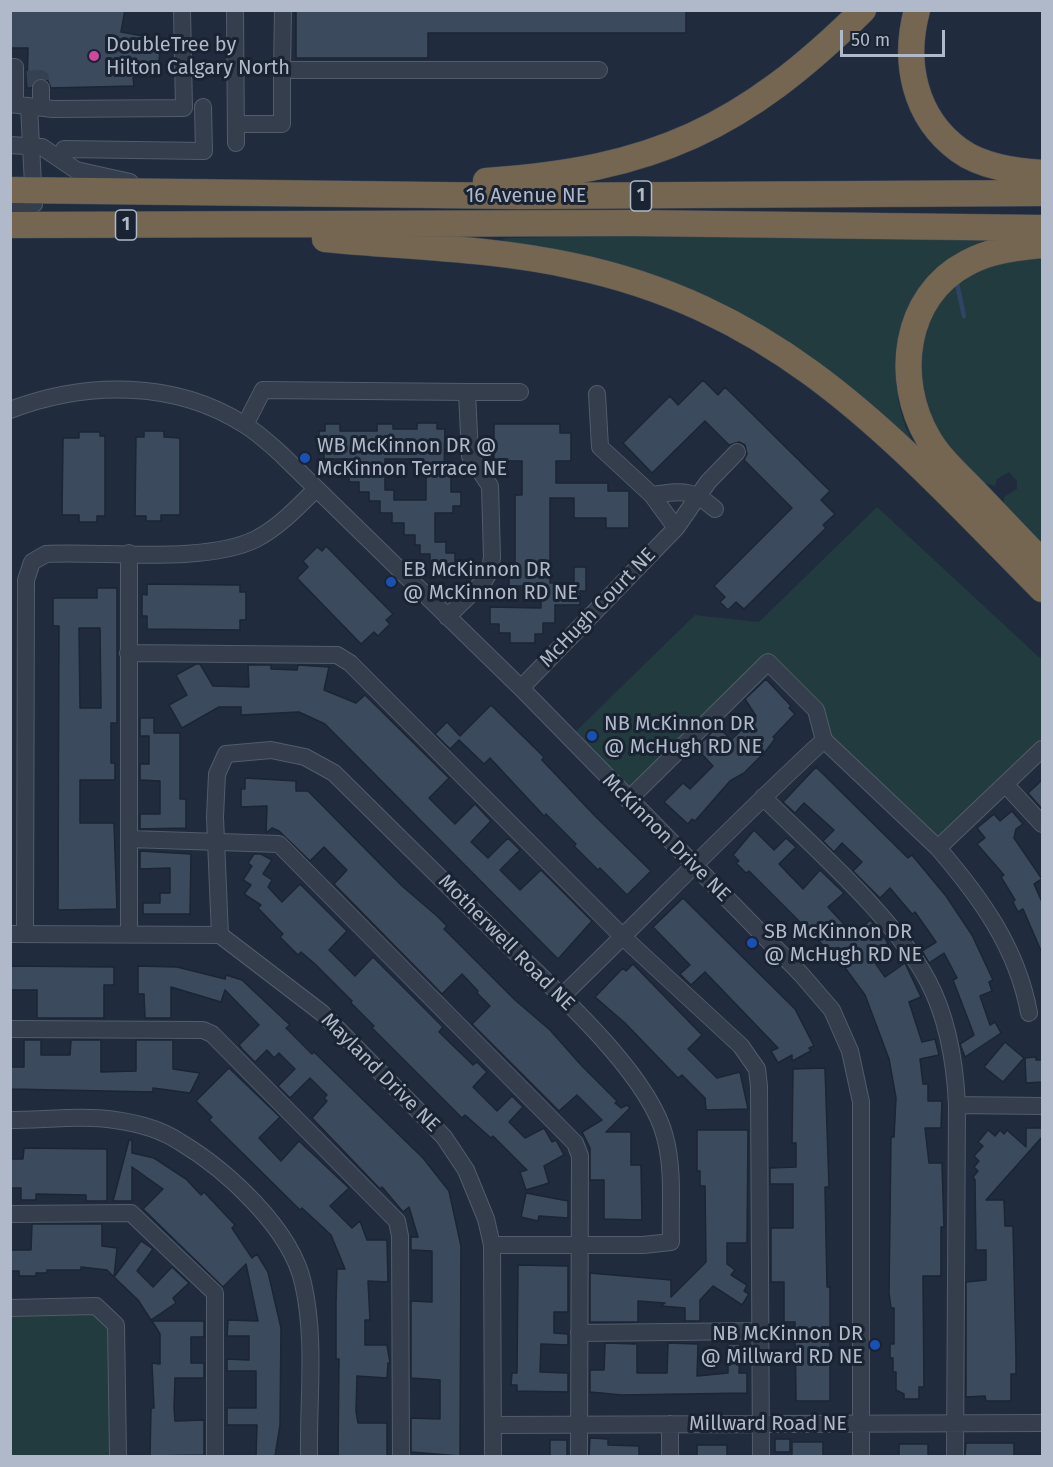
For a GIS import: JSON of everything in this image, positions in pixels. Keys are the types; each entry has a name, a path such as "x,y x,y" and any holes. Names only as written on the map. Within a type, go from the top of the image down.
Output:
{"highway":[{"path":"361,194 426,184 562,174 639,158 718,125 773,91 863,10"},
{"path":"917,10 909,51 920,100 933,122 960,151 977,159 1025,172 1042,173"},
{"name":"16 Avenue NE","path":"22,190 554,196 1042,193"},
{"path":"242,224 297,236 465,249 554,262 645,285 707,309 790,356 856,406 916,462 1042,589"},
{"name":"16 Avenue NE","path":"10,225 809,224 1042,228"},
{"path":"1042,245 1002,250 982,256 949,275 923,307 915,325 907,372 913,406 929,440 953,471 1042,562"}],"street":[{"path":"24,105 184,108 182,10"},
{"path":"236,10 236,143"},
{"path":"236,124 282,124 283,10"},
{"path":"282,70 599,70"},
{"path":"23,78 24,105"},
{"path":"10,210 30,208 34,204 22,190 30,145 24,105 23,78"},
{"path":"64,149 204,151 203,107"},
{"path":"10,144 42,147 66,165 86,174 194,191"},
{"name":"McKinnon Drive NE","path":"10,410 62,395 112,388 136,389 161,392 204,405 245,425 281,454 520,688 801,974 832,1011 850,1051 861,1102 863,1135 861,1456"},
{"path":"245,425 263,390 520,392"},
{"path":"447,617 483,581 490,571 492,557 490,486 470,456 467,392"},
{"path":"597,394 600,447 652,495 676,528"},
{"name":"McHugh Court NE","path":"520,688 676,528 708,482 737,452"},
{"path":"220,935 18,934 26,580 32,562 46,554 222,550 256,539 279,524 316,489"},
{"path":"652,495 684,490 699,497 715,509"},
{"path":"129,553 129,935"},
{"path":"128,653 337,655 350,663 623,938 741,1046 757,1069 762,1456"},
{"path":"628,800 768,662 816,710 824,740 938,848 989,912 1023,982 1029,1013"},
{"path":"561,997 696,867 763,796 824,740"},
{"path":"938,848 1042,749"},
{"name":"Motherwell Road NE","path":"220,935 215,841 217,774 226,754 271,750 306,757 334,773 561,997 628,1069 649,1098 665,1137 670,1173 670,1242 643,1245 492,1245"},
{"path":"1005,784 1042,824"},
{"path":"763,796 872,907 906,947 928,980 944,1018 955,1067 957,1105 955,1456"},
{"path":"130,838 279,844 575,1143 580,1156 579,1456"},
{"name":"Mayland Drive NE","path":"220,935 322,1013 444,1137 466,1170 486,1219 492,1245 493,1456"},
{"path":"10,1029 203,1029 212,1034 397,1221 400,1236 401,1456"},
{"path":"957,1105 1042,1106"},
{"path":"10,1120 114,1120 148,1128 179,1141 220,1172 269,1219 292,1250 303,1281 308,1312 309,1456"},
{"path":"10,1214 131,1213 215,1293 215,1456"},
{"path":"10,1308 96,1306 116,1325 118,1456"},
{"path":"579,1333 761,1331"},
{"name":"Millward Road NE","path":"494,1425 1042,1423"},
{"path":"670,1424 670,1456"}],"green space":[{"path":"660,235 993,238 897,347 898,399 905,424 916,447 812,361 503,244 503,239 511,238"},
{"path":"1042,251 1042,550 1004,506 1004,497 1017,489 1017,481 1009,472 997,479 995,486 984,483 946,446 925,406 918,355 926,320 957,276"},
{"path":"877,507 1042,660 1042,749 938,848 824,740 816,710 768,662 628,800 568,739 695,615 759,622"},
{"path":"96,1306 116,1325 118,1456 11,1456 10,1308"}],"building":[{"name":"DoubleTree by Hilton Calgary North","path":"10,10 125,10 121,32 149,37 149,47 160,49 158,77 133,77 134,86 51,88 47,79 40,78 32,82 31,88 27,88 28,48 10,48"},
{"path":"296,10 686,10 686,33 428,33 428,58 296,58"},
{"path":"703,380 718,395 725,387 830,491 821,500 835,514 823,525 826,528 744,609 736,602 728,610 720,602 725,597 714,586 792,508 744,460 747,454 745,445 739,442 729,445 705,421 652,473 623,443 670,396 678,405"},
{"path":"417,423 437,423 437,429 445,429 444,472 451,472 451,492 461,492 461,506 453,506 453,513 435,513 435,542 446,542 446,553 455,553 455,564 467,564 467,575 440,575 440,564 430,564 430,554 420,554 420,545 415,545 415,535 404,535 404,523 392,523 392,513 380,513 380,501 369,501 369,492 359,492 359,482 349,482 349,459 324,459 324,451 319,451 319,431 325,431 325,424 340,424 340,431 377,431 377,424 393,424 393,429 417,429","holes":["385,459 412,459 412,464 420,464 420,474 426,474 426,500 394,500 394,490 385,490"]},
{"path":"494,424 560,424 560,433 571,433 571,461 556,461 556,483 608,483 608,491 629,491 629,528 606,528 606,518 574,518 574,498 550,498 550,583 574,583 574,567 586,567 586,591 580,591 580,605 555,605 555,623 543,623 543,634 535,634 535,643 510,643 510,633 499,633 499,624 490,624 490,607 541,608 541,586 509,586 509,567 515,567 515,495 522,495 522,461 494,461"},
{"path":"144,431 164,431 164,437 180,438 180,515 161,515 161,521 146,521 146,516 135,516 136,437 144,437"},
{"path":"79,432 100,432 100,436 105,436 105,516 97,516 97,522 79,522 79,515 62,515 63,438 79,438"},
{"path":"326,546 393,614 386,620 390,624 378,636 374,632 361,644 297,578 308,567 303,561 317,547 322,551"},
{"path":"147,584 240,585 240,592 246,592 246,620 240,620 240,630 147,629 147,616 142,616 142,594 147,595"},
{"path":"97,588 117,588 117,723 111,723 111,763 115,763 115,780 80,780 80,823 114,823 117,909 58,910 59,626 53,626 53,598 97,598","holes":["79,628 100,628 101,708 80,708"]},
{"path":"200,664 213,686 249,687 248,665 271,665 271,669 297,670 298,665 329,667 324,690 356,703 365,695 449,778 429,798 455,824 475,804 491,821 471,842 488,858 508,838 520,850 500,870 520,890 541,870 592,921 558,959 325,724 299,712 241,715 241,707 219,707 182,728 169,705 187,695 176,675"},
{"path":"766,679 791,706 789,708 795,714 773,737 775,739 765,752 744,773 730,781 695,821 692,819 688,824 664,802 683,783 690,789 713,766 696,748 718,726 731,740 756,716 745,699"},
{"path":"491,705 544,757 542,760 596,817 651,871 627,895 574,846 576,844 546,814 544,816 490,758 484,764 459,740 450,749 435,734 447,722 460,736"},
{"path":"140,718 154,718 154,733 180,733 180,799 186,799 186,828 140,829 140,814 160,814 160,781 140,780 140,764 149,764 149,736 140,736"},
{"path":"816,767 908,858 912,855 946,896 972,935 993,980 989,982 992,991 980,996 990,1025 995,1022 1001,1033 965,1057 960,1044 974,1035 953,980 957,978 944,953 929,963 922,951 936,942 915,912 912,914 890,888 880,898 853,871 862,862 842,843 834,852 823,841 834,830 804,803 795,813 783,802"},
{"path":"245,778 296,781 296,791 308,791 402,886 447,926 444,929 515,1000 550,1030 617,1101 615,1103 621,1108 627,1105 630,1108 606,1132 631,1132 631,1165 641,1165 642,1220 604,1219 604,1180 590,1180 590,1148 582,1132 602,1120 577,1095 559,1111 472,1024 490,1006 477,993 478,991 462,974 442,994 334,884 347,870 324,847 310,861 279,831 272,828 266,833 267,806 241,807 241,789 245,789"},
{"path":"1042,780 1042,809 1028,793"},
{"path":"1012,811 1023,824 1016,829 1014,838 1042,879 1034,884 1042,902 1042,953 1023,909 1018,912 1013,902 1015,900 1001,877 1004,875 977,844 985,838 977,828 994,814 1000,821"},
{"path":"754,830 774,850 786,838 796,847 779,864 803,889 820,870 844,893 828,907 854,935 870,920 878,929 888,943 871,957 885,977 905,963 921,997 909,1002 922,1042 935,1039 939,1055 920,1059 923,1084 928,1084 928,1101 942,1101 941,1128 925,1128 929,1163 942,1163 944,1227 941,1227 941,1276 923,1276 924,1387 919,1387 919,1399 904,1399 904,1394 896,1390 896,1372 893,1372 893,1358 890,1358 890,1344 894,1344 894,1308 891,1308 889,1293 891,1137 894,1137 896,1098 889,1059 865,995 843,965 749,871 746,873 736,863 739,861 733,855"},
{"path":"140,851 191,854 190,914 143,914 143,903 160,903 160,893 170,893 170,868 140,869"},
{"path":"254,854 261,854 272,860 263,874 272,880 268,887 282,902 300,884 347,931 329,950 355,976 373,957 443,1027 439,1032 473,1065 477,1062 487,1072 473,1087 497,1111 512,1096 523,1107 509,1122 525,1138 544,1128 552,1142 556,1140 564,1155 544,1166 549,1183 526,1190 520,1172 527,1170 493,1136 491,1138 465,1115 462,1118 372,1028 374,1026 351,1003 352,1001 315,964 301,952 298,955 280,937 283,934 258,908 261,905 244,894 251,885 243,880 252,866 248,863"},
{"path":"683,898 795,1009 814,1046 809,1048 811,1051 792,1061 792,1055 778,1063 771,1051 778,1048 705,972 691,985 680,974 690,965 653,927"},
{"path":"633,964 702,1035 688,1049 717,1078 740,1072 748,1109 706,1110 705,1098 682,1075 678,1078 625,1023 595,997 623,968 626,971"},
{"path":"10,966 114,967 114,985 104,985 104,1018 37,1018 37,990 10,990"},
{"path":"138,966 177,967 225,979 226,975 242,980 290,1025 286,1028 312,1054 314,1052 423,1158 449,1191 461,1246 460,1456 411,1452 411,1418 440,1419 440,1380 411,1378 411,1301 432,1302 432,1251 411,1250 411,1237 418,1237 409,1207 403,1212 382,1187 380,1189 312,1118 327,1101 324,1098 327,1095 310,1078 290,1098 278,1086 295,1069 279,1053 274,1058 267,1050 255,1062 243,1050 239,1045 259,1025 225,990 221,1002 171,987 171,1018 145,1018 144,994 138,994"},
{"path":"24,1040 41,1040 41,1055 70,1055 71,1040 101,1040 101,1072 136,1071 136,1040 173,1040 173,1069 200,1073 190,1093 153,1088 153,1092 10,1089 10,1067 24,1067"},
{"path":"1005,1042 1024,1058 1003,1082 984,1067"},
{"path":"1036,1057 1036,1060 1042,1060 1042,1082 1026,1083 1025,1058"},
{"path":"229,1068 280,1117 259,1138 281,1161 299,1141 349,1188 330,1206 352,1228 360,1221 367,1240 387,1240 388,1282 368,1281 370,1320 365,1320 365,1345 387,1345 390,1363 388,1363 387,1378 357,1376 356,1411 358,1423 387,1423 387,1456 338,1456 337,1269 345,1269 331,1235 302,1208 300,1210 209,1120 212,1117 196,1101"},
{"path":"825,1068 829,1187 825,1187 827,1287 830,1287 830,1401 796,1401 795,1322 784,1322 784,1282 771,1282 771,1228 793,1228 793,1184 770,1184 770,1168 796,1167 796,1143 792,1143 793,1069"},
{"path":"1026,1128 1042,1128 1042,1137 986,1200 1004,1200 1005,1226 1013,1226 1016,1374 1011,1374 1011,1401 986,1401 985,1396 966,1397 966,1282 986,1280 986,1250 976,1250 975,1180 973,1177 978,1171 974,1167 979,1161 974,1156 983,1146 978,1142 988,1130 995,1136 1000,1130 1004,1134 1007,1130 1026,1147"},
{"path":"697,1130 748,1130 747,1243 727,1243 727,1264 735,1270 731,1275 747,1285 744,1291 749,1294 742,1305 713,1286 700,1300 700,1321 685,1321 685,1308 661,1306 665,1303 638,1301 638,1322 590,1322 590,1273 671,1280 671,1297 706,1262 705,1186 700,1186 700,1171 697,1171"},
{"path":"129,1140 132,1140 132,1153 154,1158 186,1179 201,1195 204,1192 235,1225 232,1228 252,1258 257,1254 268,1272 281,1328 280,1425 275,1456 256,1456 257,1425 227,1425 227,1408 256,1408 256,1371 227,1371 227,1359 249,1360 249,1336 227,1336 228,1320 258,1321 246,1264 223,1287 143,1209 163,1189 132,1167 132,1201 113,1201"},
{"path":"24,1148 107,1149 107,1201 86,1201 86,1195 36,1194 36,1200 21,1200 21,1188 10,1188 10,1159 23,1159"},
{"path":"526,1193 568,1201 568,1218 539,1216 538,1221 521,1217"},
{"path":"32,1224 102,1224 102,1246 117,1248 114,1277 107,1270 81,1267 81,1270 47,1270 47,1273 36,1273 36,1276 19,1276 19,1271 10,1271 10,1250 31,1250"},
{"path":"141,1241 153,1249 137,1271 153,1287 172,1267 189,1283 173,1298 176,1303 151,1320 138,1300 114,1277"},
{"path":"518,1265 568,1266 568,1312 554,1312 554,1333 568,1334 568,1345 541,1344 540,1372 568,1373 568,1392 517,1391 517,1385 511,1385 512,1373 517,1373"},
{"path":"152,1321 204,1321 204,1337 191,1337 191,1363 204,1363 204,1378 175,1378 174,1408 175,1421 204,1420 204,1455 150,1456 151,1408 154,1408 152,1363 160,1364 160,1334"},
{"path":"605,1343 637,1344 637,1373 667,1373 668,1343 698,1344 697,1376 728,1373 728,1344 740,1344 739,1373 747,1373 747,1393 622,1395 590,1392 590,1370 604,1370"},
{"path":"590,1438 608,1439 608,1445 639,1446 639,1456 589,1456"},
{"path":"775,1439 790,1439 790,1452 775,1452"},
{"path":"550,1440 567,1440 567,1456 550,1456"},
{"path":"792,1442 823,1442 823,1456 792,1456"},
{"path":"966,1443 1014,1443 1014,1456 965,1456"},
{"path":"899,1444 928,1444 928,1456 899,1456"},
{"path":"697,1445 727,1445 727,1456 697,1456"}],"waterway":[{"path":"956,279 964,316"}],"tunnel":[{"path":"27,79 41,78 41,88"}],"place":[{"name":"DoubleTree by Hilton Calgary North","path":"94,56"},
{"name":"WB McKinnon DR @ McKinnon Terrace NE","path":"305,458"},
{"name":"EB McKinnon DR @ McKinnon RD NE","path":"391,582"},
{"name":"NB McKinnon DR @ McHugh RD NE","path":"592,736"},
{"name":"SB McKinnon DR @ McHugh RD NE","path":"752,943"},
{"name":"NB McKinnon DR @ Millward RD NE","path":"875,1345"}]}
